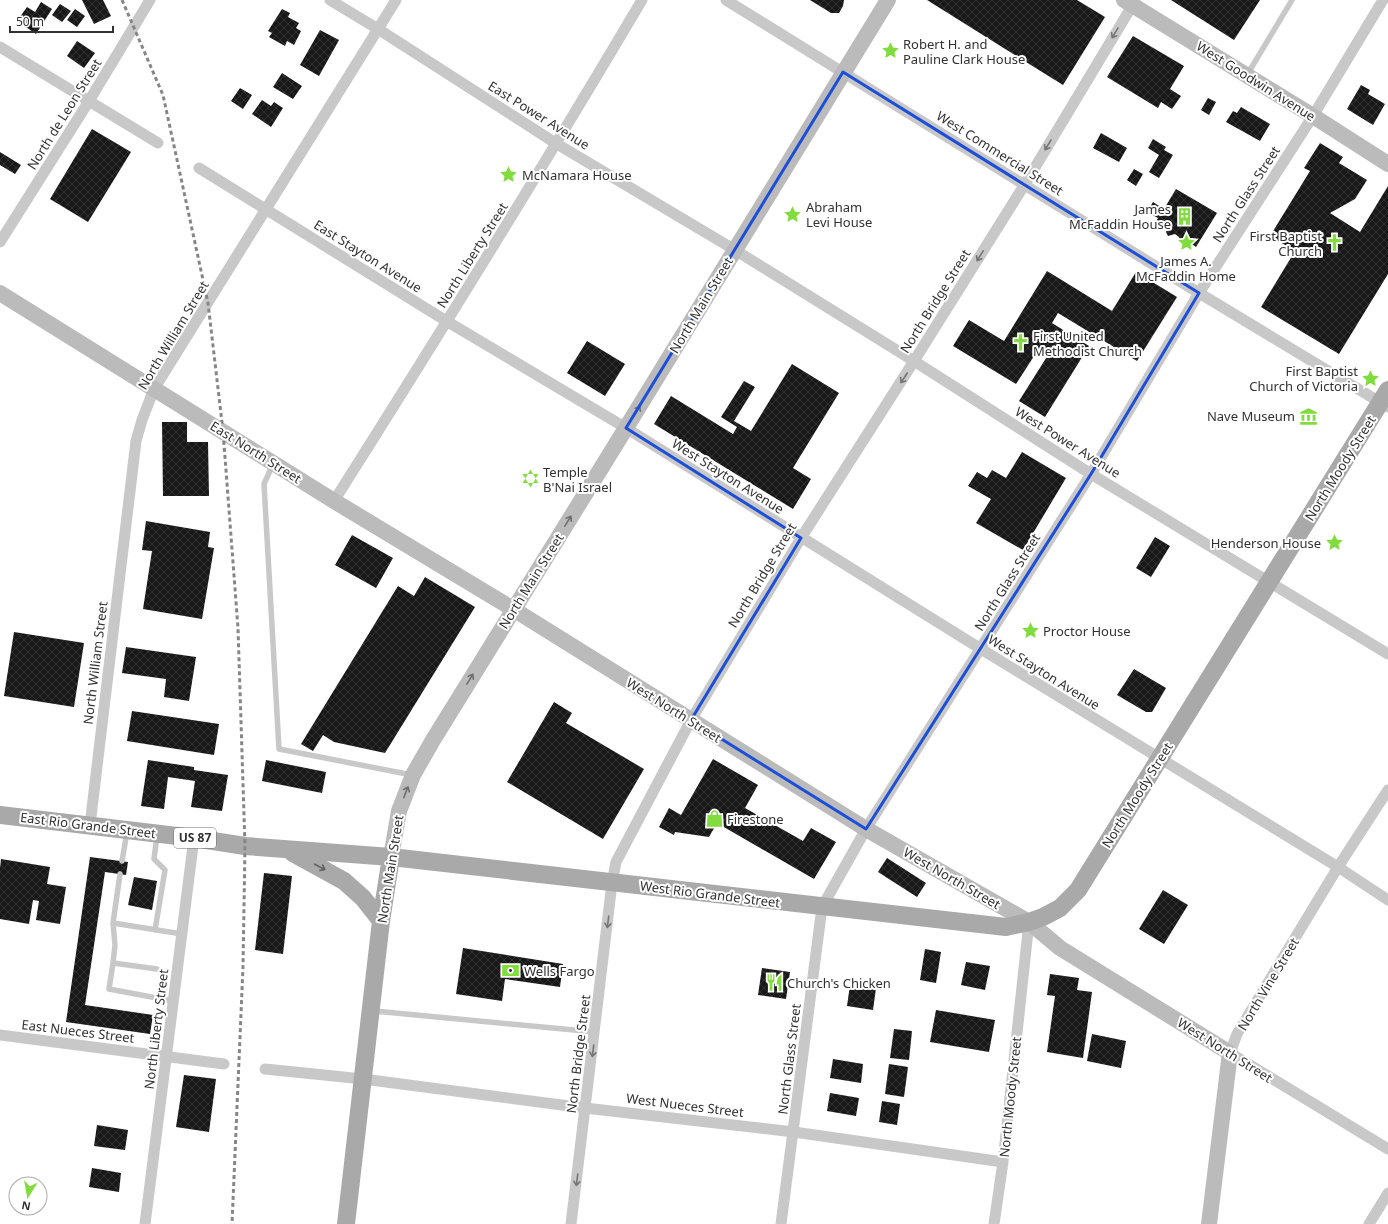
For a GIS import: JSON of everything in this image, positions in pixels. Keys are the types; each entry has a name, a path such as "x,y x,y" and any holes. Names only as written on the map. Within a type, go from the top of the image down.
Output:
{"main road":[{"name":"North Moody Street","path":"1029,922 1060,908 1078,890 1385,400"},
{"name":"East Rio Grande Street","path":"0,815 194,838 245,846 391,857"},
{"path":"285,849 344,880 363,898 381,921"},
{"name":"West Rio Grande Street","path":"391,857 1006,927 1029,922"},
{"name":"North Main Street","path":"346,1224 381,921 391,857"}],"street":[{"name":"North de Leon Street","path":"0,242 89,101 150,0"},
{"name":"East Power Avenue","path":"330,0 378,29 557,144 735,250"},
{"name":"North William Street","path":"90,826 136,441 142,420 154,389 396,0"},
{"name":"North Liberty Street","path":"334,501 448,322 557,144 642,0"},
{"name":"West Commercial Street","path":"726,0 1199,293 1385,400"},
{"name":"North Main Street","path":"391,857 399,811 413,775 513,609 626,428 888,0"},
{"name":"North Glass Street","path":"782,1224 822,907 866,829 1091,474 1199,293 1313,116 1383,0"},
{"name":"West Goodwin Avenue","path":"1130,2 1388,164"},
{"name":"North Bridge Street","path":"571,1224 612,883 616,862 690,720 801,538 1025,184 1130,2"},
{"path":"0,47 158,143"},
{"name":"East Stayton Avenue","path":"199,168 448,322 626,428"},
{"name":"West Power Avenue","path":"735,250 914,361 1091,474 1388,654"},
{"name":"East North Street","path":"0,293 334,501 513,609"},
{"name":"West Stayton Avenue","path":"626,428 981,649 1338,867 1388,900"},
{"name":"West North Street","path":"513,609 866,829 1029,922 1060,948 1388,1149"},
{"name":"North Vine Street","path":"1209,1224 1230,1053 1237,1034 1338,867 1388,790"},
{"name":"North Liberty Street","path":"145,1224 194,838"},
{"name":"North Moody Street","path":"994,1224 1003,1162 1029,922"},
{"name":"East Nueces Street","path":"0,1035 224,1064"},
{"path":"265,1070 363,1079"},
{"name":"West Nueces Street","path":"363,1079 585,1108 794,1132 1003,1162"},
{"path":"1369,1224 1388,1193"}],"lane":[{"path":"1246,75 1292,0"},
{"path":"274,463 264,484 279,749 413,775"},
{"path":"122,861 127,830"},
{"path":"155,930 165,870 154,859 157,834"},
{"path":"120,874 113,924 115,946 109,989 174,1001"},
{"path":"113,924 182,934"},
{"path":"113,963 157,969"},
{"path":"371,1011 595,1032"}],"highlighted area":[{"path":"843,72 1199,293 1091,474 866,829 691,720 801,538 626,428"}],"building":[{"path":"82,0 103,0 111,16 94,24"},
{"path":"810,0 844,0 843,6 839,13 831,13"},
{"path":"927,0 1077,0 1105,17 1063,85"},
{"path":"1171,0 1260,0 1234,40"},
{"path":"41,2 52,9 36,34 17,21 27,7 35,12"},
{"path":"60,4 71,11 62,22 52,15"},
{"path":"75,9 85,16 77,27 67,20"},
{"path":"282,9 290,13 288,17 299,23 296,28 301,31 294,45 287,41 285,46 269,37 272,33 268,31"},
{"path":"320,30 339,40 319,76 300,65"},
{"path":"1133,36 1184,66 1170,89 1181,96 1172,109 1161,102 1158,108 1107,77"},
{"path":"77,41 95,53 84,68 67,56"},
{"path":"282,73 302,86 293,99 273,87"},
{"path":"1361,85 1370,90 1368,94 1385,104 1373,125 1347,109"},
{"path":"240,88 252,95 243,109 231,101"},
{"path":"1208,98 1216,102 1209,115 1201,110"},
{"path":"262,100 271,106 274,102 283,108 271,127 252,114"},
{"path":"1241,107 1270,124 1260,141 1226,122 1233,111 1237,113"},
{"path":"92,129 131,152 88,222 50,199"},
{"path":"1101,133 1127,148 1119,162 1093,148"},
{"path":"1153,139 1166,147 1164,150 1173,155 1159,178 1149,172 1159,155 1148,148"},
{"name":"First Baptist Church","path":"1320,143 1343,157 1339,163 1367,180 1355,199 1330,213 1360,232 1388,186 1388,274 1339,354 1261,307 1295,251 1270,236 1310,171 1304,168"},
{"path":"0,152 21,165 15,174 0,165"},
{"path":"1134,169 1143,174 1136,186 1127,180"},
{"name":"James McFaddin House","path":"1176,189 1217,213 1196,247 1189,242 1184,244 1180,243 1179,237 1175,234 1168,236 1166,232 1167,228 1156,222 1158,218 1147,212 1153,202 1164,209"},
{"name":"First United Methodist Church","path":"1047,271 1112,311 1136,272 1177,297 1137,361 1058,313 1052,323 1089,346 1045,417 1019,401 1048,355 1038,350 1016,384 953,346 969,320 1004,341"},
{"path":"587,341 625,364 605,396 567,373"},
{"path":"792,364 839,393 793,468 811,479 793,509 654,424 671,396 733,434 737,427 721,417 744,381 755,387 734,421 751,431"},
{"path":"162,422 187,422 187,442 208,442 209,496 163,496"},
{"path":"1022,452 1066,478 1023,550 976,523 991,499 968,486 977,472 987,478 992,470 1006,478"},
{"path":"146,521 210,532 208,547 214,548 202,619 143,609 152,551 142,550"},
{"path":"352,535 393,558 376,588 335,565"},
{"path":"1155,537 1170,546 1151,577 1136,568"},
{"path":"425,577 475,607 385,753 334,742 323,735 313,751 301,744 398,586 414,596"},
{"path":"14,632 84,643 74,707 4,696"},
{"path":"126,647 196,657 189,701 164,697 166,679 122,673"},
{"path":"1134,669 1166,688 1152,712 1146,712 1117,695"},
{"path":"554,702 572,713 566,723 644,769 603,839 507,782"},
{"path":"132,711 219,724 214,755 127,741"},
{"name":"Firestone","path":"713,759 758,785 745,808 803,841 811,828 836,842 814,879 717,823 709,837 675,832 674,835 659,827 669,808 681,815"},
{"path":"148,760 194,767 194,770 228,775 222,811 191,807 195,781 168,777 164,809 141,806"},
{"path":"266,760 326,772 322,793 262,781"},
{"path":"90,857 128,862 126,875 105,872 85,1005 153,1015 150,1034 66,1022"},
{"path":"887,858 926,883 917,897 878,872"},
{"path":"1,859 50,867 47,884 66,887 60,924 36,920 39,901 33,900 29,924 0,919"},
{"path":"264,873 292,876 283,954 255,950"},
{"path":"134,877 157,881 152,910 128,905"},
{"path":"1163,890 1188,905 1164,944 1139,929"},
{"name":"Wells Fargo","path":"463,948 563,964 560,987 505,979 502,1001 456,994"},
{"path":"925,949 941,952 936,983 920,980"},
{"path":"966,962 990,966 985,990 961,985"},
{"name":"Church's Chicken","path":"762,968 790,972 786,999 758,995"},
{"path":"1050,974 1079,978 1077,990 1092,992 1083,1058 1047,1052 1055,996 1047,995"},
{"path":"850,985 876,988 873,1010 847,1006"},
{"path":"936,1010 995,1020 989,1052 930,1042"},
{"path":"894,1029 912,1031 909,1060 890,1058"},
{"path":"1092,1034 1126,1041 1121,1068 1087,1061"},
{"path":"833,1059 863,1064 861,1083 830,1078"},
{"path":"889,1064 908,1067 904,1097 885,1094"},
{"path":"184,1075 216,1079 209,1132 176,1127"},
{"path":"830,1093 859,1098 856,1116 827,1111"},
{"path":"882,1101 900,1104 897,1125 879,1122"},
{"path":"97,1125 128,1130 125,1150 94,1146"},
{"path":"92,1168 121,1173 119,1192 89,1187"}],"railway":[{"path":"122,0 163,95 208,303 223,431 238,628 245,846 243,967 232,1224"}],"place":[{"name":"Robert H. and Pauline Clark House","path":"890,51"},
{"name":"McNamara House","path":"509,175"},
{"name":"Abraham Levi House","path":"793,214"},
{"name":"James McFaddin House","path":"1184,216"},
{"name":"James A. McFaddin Home","path":"1186,242"},
{"name":"First Baptist Church","path":"1335,243"},
{"name":"First United Methodist Church","path":"1020,343"},
{"name":"First Baptist Church of Victoria","path":"1371,378"},
{"name":"Nave Museum","path":"1308,416"},
{"name":"Temple B'Nai Israel","path":"530,479"},
{"name":"Henderson House","path":"1334,543"},
{"name":"Proctor House","path":"1030,631"},
{"name":"Firestone","path":"714,819"},
{"name":"Wells Fargo","path":"511,971"},
{"name":"Church's Chicken","path":"774,983"}]}
